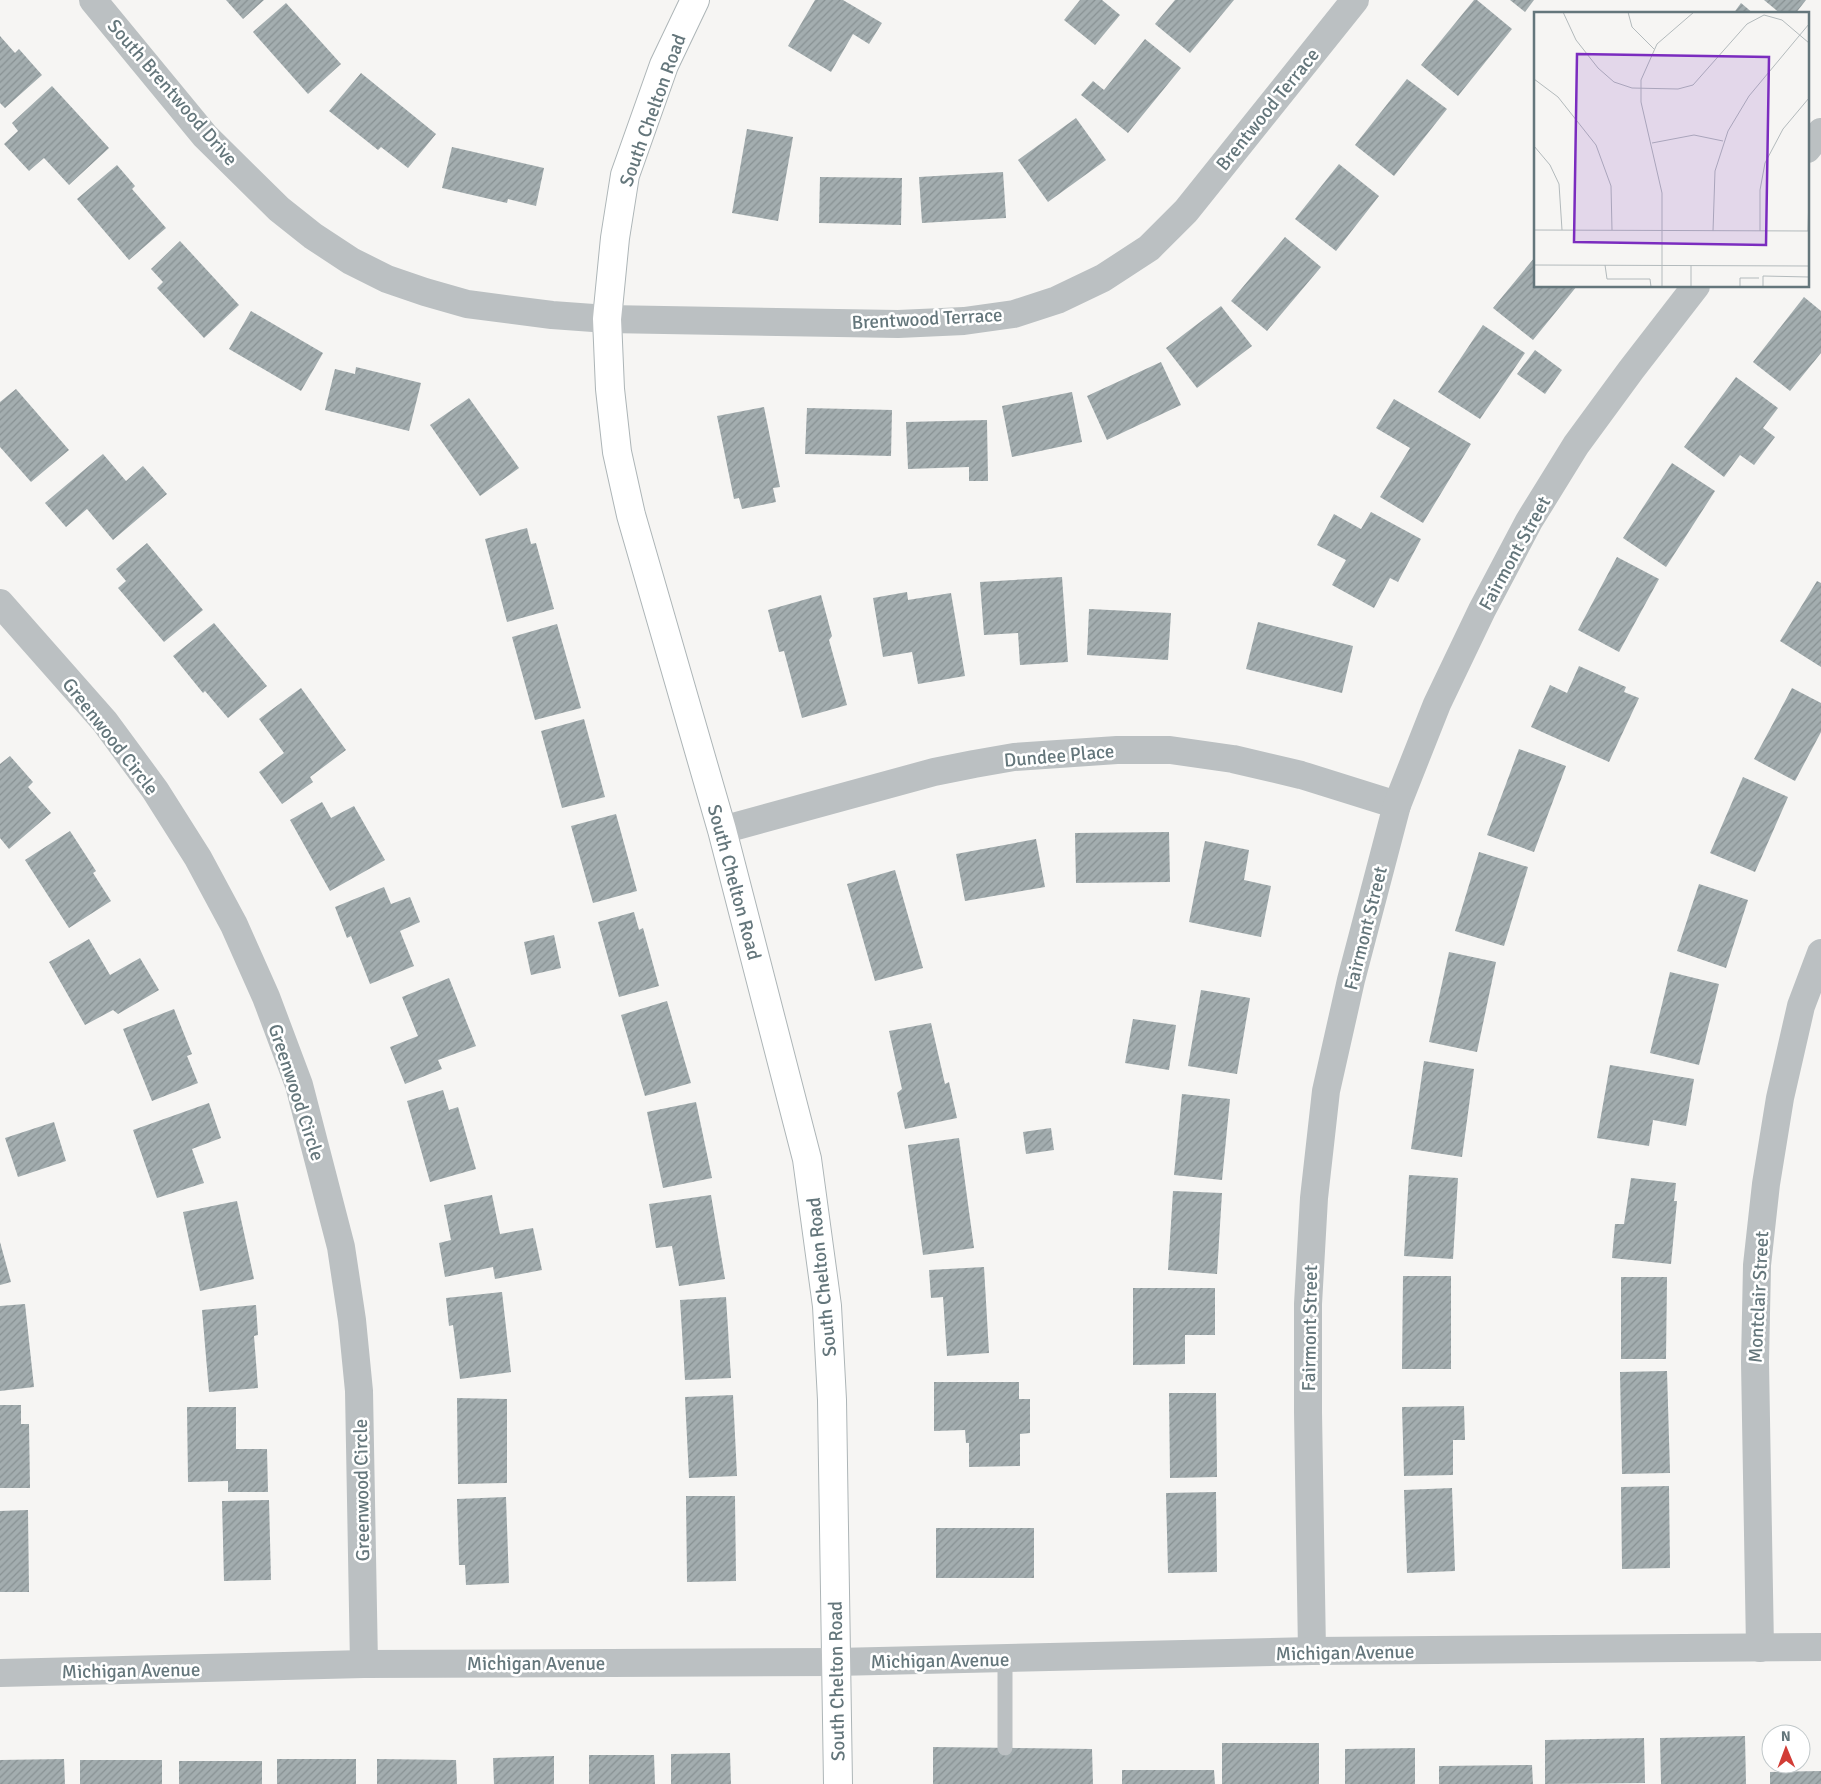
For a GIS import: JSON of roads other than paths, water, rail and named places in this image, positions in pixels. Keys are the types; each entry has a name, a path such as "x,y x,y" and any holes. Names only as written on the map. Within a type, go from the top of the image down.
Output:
{"main road":[{"name":"South Chelton Road","path":"695,0 664,65 626,175 615,238 607,319 610,389 619,461 631,516 722,830 807,1159 827,1306 832,1400 838,1784"}],"street":[{"name":"South Brentwood Drive","path":"93,0 212,142 279,209 313,236 351,261 387,279 467,304 531,313 607,319"},
{"name":"Brentwood Terrace","path":"607,319 898,324 964,321 1014,314 1057,300 1104,278 1150,248 1186,211 1355,0"},
{"path":"1808,148 1821,132"},
{"name":"Fairmont Street","path":"1312,1651 1308,1324 1314,1198 1326,1091 1351,980 1397,805 1437,704 1482,610 1529,521 1576,445 1694,288"},
{"name":"Greenwood Circle","path":"0,603 104,722 155,790 198,858 234,925 266,997 299,1085 322,1167 340,1247 352,1320 359,1391 364,1664"},
{"name":"Dundee Place","path":"722,830 934,772 1014,757 1117,750 1170,750 1233,759 1302,775 1397,805"},
{"name":"Montclair Street","path":"1760,1648 1754,1362 1757,1265 1766,1184 1780,1098 1801,1006 1821,952"},
{"name":"Michigan Avenue","path":"0,1673 364,1664 836,1662 1312,1651 1821,1647"}],"lane":[{"path":"1005,1658 1005,1748"}]}
